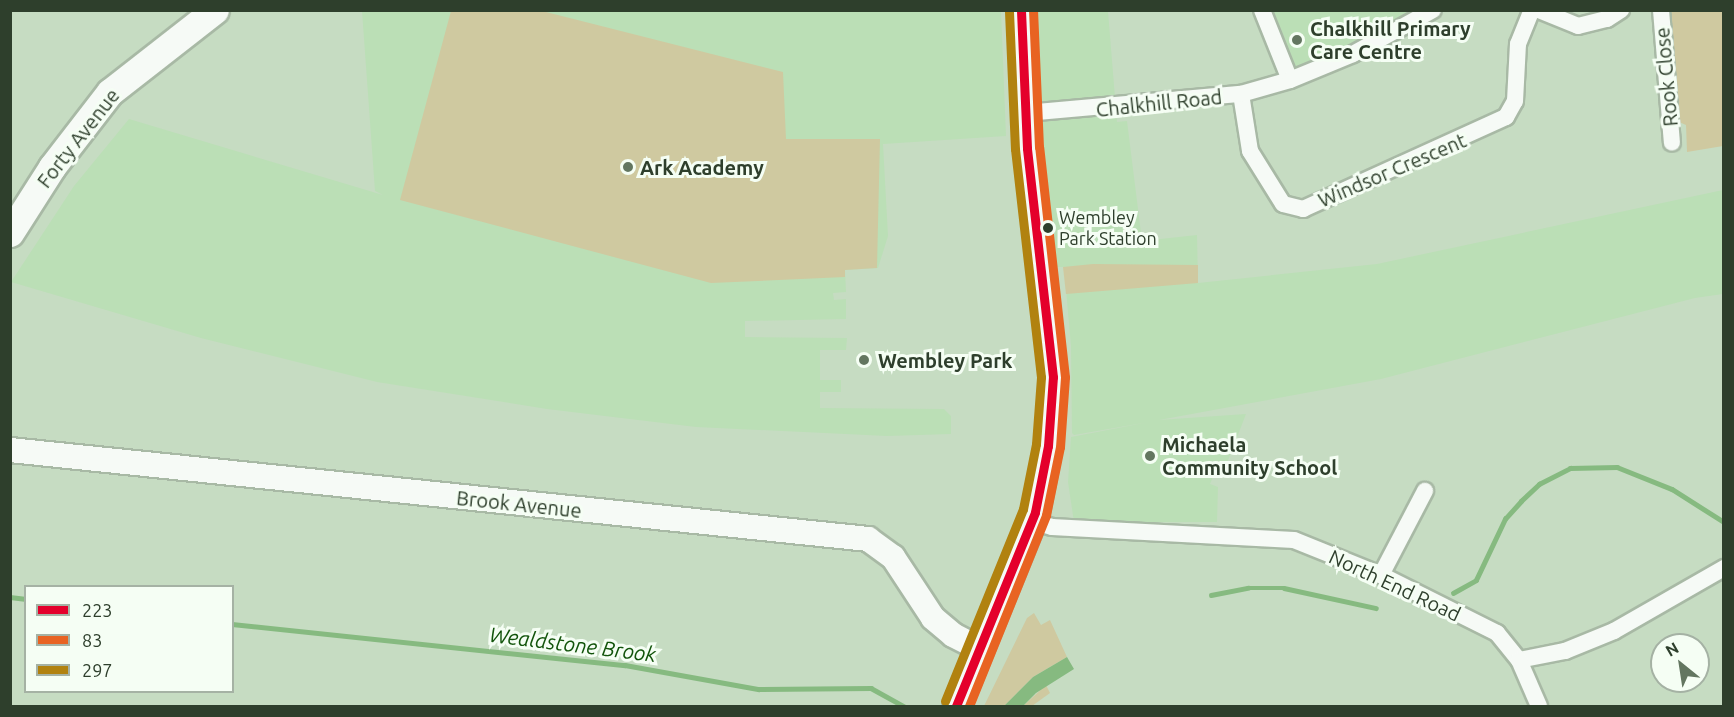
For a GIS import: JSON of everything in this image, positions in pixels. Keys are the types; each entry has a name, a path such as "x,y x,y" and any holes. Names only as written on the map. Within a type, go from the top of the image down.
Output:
{"main road":[{"path":"956,706 1014,566 1037,519 1048,446 1053,377 1047,297 1026,113 1021,10"},
{"name":"Forty Avenue","path":"10,233 52,167 110,92 208,12"}],"street":[{"path":"1262,10 1290,80"},
{"name":"Chalkhill Road","path":"1026,113 1241,94 1290,80 1353,54 1433,10"},
{"name":"Windsor Crescent","path":"1241,94 1250,151 1283,204 1303,208 1506,117 1515,101 1518,44 1532,10"},
{"path":"1539,10 1578,26 1607,19 1621,10"},
{"name":"Rook Close","path":"1660,10 1672,143"},
{"name":"Brook Avenue","path":"10,450 868,539 893,557 933,618 953,635 980,649"},
{"path":"1381,575 1425,491"},
{"name":"North End Road","path":"1037,519 1294,540 1381,575 1497,633 1519,660 1539,706"},
{"path":"1519,660 1565,651 1614,631 1724,568"}],"shaded area":[{"path":"1267,10 1414,11 1282,82"},
{"path":"362,11 1001,11 1006,136 883,144 888,236 878,268 845,270 846,292 833,293 834,300 846,299 846,319 745,321 745,337 847,338 846,350 820,350 820,380 841,380 841,392 820,392 820,408 944,409 951,416 951,434 887,436 696,427 547,409 377,382 201,338 11,282 74,186 129,119 383,195 375,191"},
{"name":"Ark Academy","path":"451,11 542,11 783,72 786,139 880,139 877,268 845,270 845,277 711,283 400,200"},
{"path":"1035,11 1108,11 1117,122 1127,121 1142,241 1197,235 1198,283 1377,264 1723,190 1723,294 1695,298 1381,379 1159,420 1246,414 1222,476 1214,474 1210,484 1218,487 1217,522 1074,522 1068,482 1071,437 1149,422 1074,435 1072,433 1071,346 1064,267 1056,267 1042,140"},
{"path":"1663,11 1723,11 1723,146 1687,152 1686,125 1672,119"},
{"path":"1093,264 1198,265 1198,283 1066,294 1063,267"},
{"path":"1034,613 1041,625 1050,620 1067,657 1033,677 1004,706 984,706 1027,618"},
{"path":"1067,657 1074,669 1036,693 1023,706 1004,706 1033,677"},
{"path":"1046,685 1050,693 1032,706 1023,706"}],"waterway":[{"name":"Wealdstone Brook","path":"1453,593 1476,580 1505,519 1521,501 1539,484 1570,468 1617,467 1672,489 1724,522"},
{"name":"Wealdstone Brook","path":"1211,595 1248,588 1284,588 1376,608"},
{"name":"Wealdstone Brook","path":"10,597 24,599"},
{"name":"Wealdstone Brook","path":"234,624 625,665 759,689 871,688 904,706"}],"transit line":[{"name":"223","path":"956,706 1035,512 1048,446 1053,377 1027,148 1021,10"},
{"name":"83","path":"969,706 1046,515 1060,447 1065,377 1039,147 1033,10"},
{"name":"297","path":"945,701 1023,509 1036,444 1041,377 1015,149 1009,11"}],"place":[{"name":"Chalkhill Primary Care Centre","path":"1297,40"},
{"name":"Ark Academy","path":"628,167"},
{"name":"Wembley Park Station","path":"1048,228"},
{"name":"Wembley Park","path":"864,360"},
{"name":"Michaela Community School","path":"1150,456"}]}
